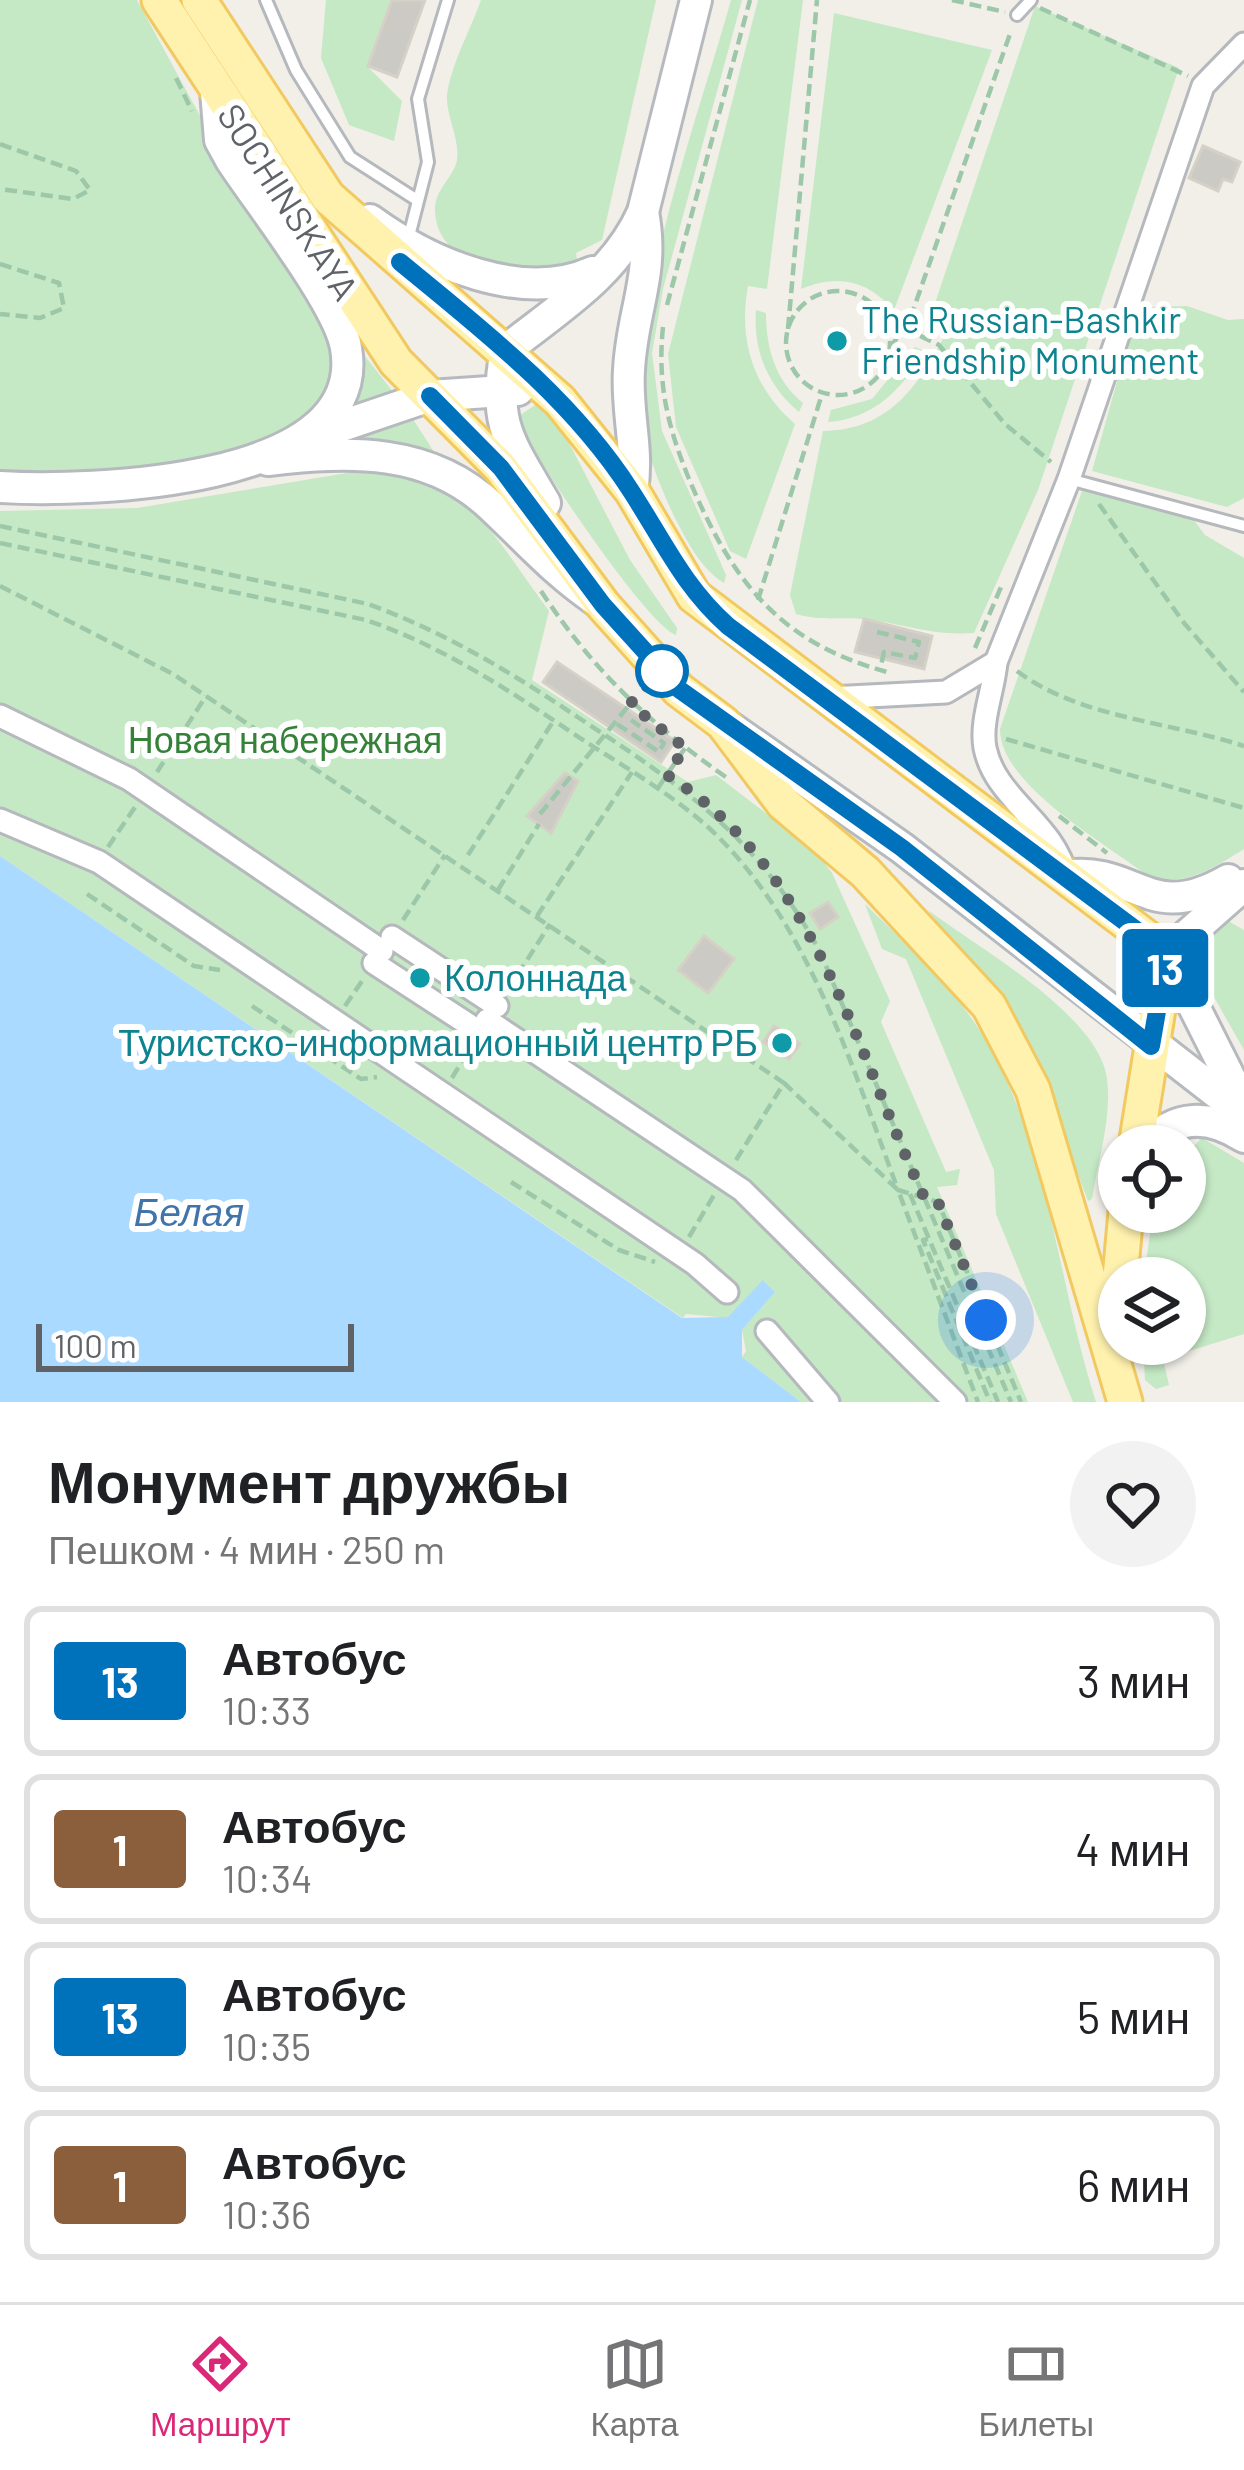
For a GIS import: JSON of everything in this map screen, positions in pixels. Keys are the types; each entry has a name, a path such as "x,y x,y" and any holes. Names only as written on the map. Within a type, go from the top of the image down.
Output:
{"main road":[{"path":"145,0 178,30"},
{"name":"SOCHINSKAYA","path":"159,0 378,339 444,394 603,605 680,690 723,722 783,803 865,872 940,949 1014,1046 1054,1152 1126,1402"},
{"name":"SOCHINSKAYA","path":"199,0 328,197 506,350 632,491"},
{"path":"632,491 694,596 822,698 1167,953 1139,1125"},
{"path":"1124,1365 1126,1402"}],"street":[{"path":"0,487 108,484 275,453 444,394 496,370 506,350 597,280 630,242 643,212 696,0"},
{"path":"1244,44 1203,86 1004,665 984,744 991,769 1060,852 1066,876 1097,872 1137,892 1167,900 1202,895 1244,871"},
{"path":"216,91 220,140 330,310 346,348 340,395 326,418 275,453"},
{"path":"328,197 408,243 494,278 567,282 592,273 643,212"},
{"path":"632,491 637,457 627,402 629,362 651,254 643,212"},
{"path":"506,350 499,389 502,428 554,519 557,543"},
{"path":"444,394 499,389 548,397"},
{"path":"502,428 510,404 548,397"},
{"path":"275,453 361,453 418,464 464,484 558,574 603,605"},
{"path":"822,698 946,692 1004,665"},
{"path":"2,720 130,779 742,1190 965,1397"},
{"path":"723,722 794,767 1151,1046 1244,1110"},
{"path":"0,820 99,862 695,1264 727,1292"},
{"path":"1244,885 1167,953 1244,1110"},
{"path":"383,950 488,1019"},
{"path":"1176,1125 1190,1119 1211,1120 1244,1137"},
{"path":"767,1331 828,1402"}],"lane":[{"path":"266,0 296,70 350,157 417,200"},
{"path":"408,243 428,162 418,99 448,0"},
{"path":"1017,15 1031,0"},
{"path":"1070,479 1244,526"}],"path":[{"path":"750,0 664,318 660,354 668,428 709,525 739,579 758,600 811,640 898,675"},
{"path":"818,0 786,344 796,374 823,392 838,395 867,386 886,363 904,328 1017,15 952,0"},
{"path":"1042,10 1186,74"},
{"path":"0,145 76,171 90,190 73,199 0,189"},
{"path":"0,264 59,283 64,296 64,308 54,315 0,314"},
{"path":"788,328 807,301 839,290 871,302 882,315 890,348"},
{"path":"904,328 939,345 1005,424 1052,462"},
{"path":"758,600 823,392"},
{"path":"1091,495 1184,623 1244,692"},
{"path":"0,526 368,604 416,621 484,657 608,736 723,819 800,916 1011,1402"},
{"path":"0,543 366,620 411,636 476,670 658,788 710,830 785,925 832,1023 898,1190 965,1397"},
{"path":"534,580 573,643 630,704 740,788"},
{"path":"0,586 206,696 784,1083 898,1190 938,1202 1021,1402"},
{"path":"877,632 919,642 915,658 884,652 880,670"},
{"path":"1004,665 1061,696 1244,746"},
{"path":"158,771 206,696"},
{"path":"540,814 630,704"},
{"path":"616,724 659,752 664,743 631,720"},
{"path":"461,866 554,721"},
{"path":"994,736 1244,808"},
{"path":"658,788 685,748"},
{"path":"537,916 632,772"},
{"path":"106,850 133,809"},
{"path":"1052,811 1107,853"},
{"path":"498,890 539,824"},
{"path":"344,1007 445,856"},
{"path":"87,894 194,966 226,970 236,955"},
{"path":"452,1079 550,924"},
{"path":"252,1006 361,1079 382,1074 392,1059"},
{"path":"735,1161 784,1083"},
{"path":"512,1181 578,1225"},
{"path":"910,1194 994,1402"},
{"path":"688,1240 711,1200"}],"green space":[{"path":"0,0 137,0 217,147 335,342 332,388 306,422 228,456 95,475 0,475"},
{"path":"326,0 394,0 368,67 402,101 394,141 349,125 321,58"},
{"path":"481,0 656,0 602,240 576,253 578,266 537,272 490,267 451,248 440,231 436,202 457,160 447,104 449,84"},
{"path":"731,0 742,0 663,289 652,353 662,431 726,575 724,583 695,554 668,504 646,442 640,394 660,247"},
{"path":"758,0 803,0 767,289 748,286 745,306 747,344 759,379 795,424 746,559 730,551 676,427 668,354"},
{"path":"1035,6 1179,68 1038,490 974,633 796,614 790,595 823,431 846,429 884,414 912,387 946,333 928,324"},
{"path":"834,13 992,50 894,310 873,292 851,283 828,282 801,289"},
{"path":"1187,306 1228,320 1244,319 1244,498 1227,507 1092,471 1135,317 1150,307"},
{"path":"756,310 766,313 774,362 785,384 803,403 799,412 765,367 757,340"},
{"path":"357,346 397,397 339,418"},
{"path":"915,347 924,351 885,400 859,415 828,422 831,410 872,399"},
{"path":"535,405 548,409 558,422 630,560 677,628 676,635 616,571 544,466 516,418"},
{"path":"409,413 436,455 414,449 316,446"},
{"name":"Новая набережная","path":"353,472 425,483 472,511 549,611 532,680 688,782 716,775 815,851 832,873 890,1001 881,1022 946,1172 960,1169 957,1185 937,1187 1028,1402 801,1402 742,1357 746,1351 742,1330 775,1292 764,1281 728,1318 686,1314 683,1318 0,856 0,511 137,508"},
{"path":"1083,488 1193,519 1205,535 1244,558 1244,849 1187,878 1148,876 1035,791 1005,750 1000,729"},
{"path":"865,904 948,988 998,1062 1034,1156 1096,1402 1073,1402 996,1214 994,1170 906,959 882,949"},
{"path":"928,910 1033,985 1083,1031 1099,1055 1107,1079 1108,1108 1106,1125 1098,1125 1098,1169 1088,1201 1028,1039"},
{"path":"1230,922 1244,930 1244,1050 1193,960 1217,926"},
{"path":"1206,1140 1244,1163 1244,1334 1206,1346 1206,1257 1147,1257 1150,1233 1206,1233"},
{"path":"1144,1365 1164,1365 1169,1385 1156,1389 1145,1380"}],"water":[{"name":"Белая","path":"0,856 682,1318 728,1317 763,1280 775,1292 742,1330 742,1357 801,1402 0,1402"}],"building":[{"path":"392,0 425,0 397,77 368,66"},
{"path":"1203,146 1240,162 1232,182 1223,179 1218,191 1189,178"},
{"path":"864,619 932,636 924,669 855,652"},
{"path":"557,662 675,741 661,762 543,682"},
{"path":"565,773 578,781 551,833 527,816"},
{"path":"828,902 838,917 820,929 810,913"},
{"path":"704,936 734,959 708,993 678,970"},
{"name":"Туристско-информационный центр РБ","path":"774,1026 800,1044 789,1059 763,1042"}],"bus line":[{"name":"13","path":"400,262 560,401 632,491 694,596 822,698 1167,953 1151,1046 902,848 680,690 603,605 501,468 430,396"}],"place":[{"name":"The Russian-Bashkir Friendship Monument","path":"837,341"},
{"name":"Колоннада","path":"420,978"},
{"name":"Туристско-информационный центр РБ","path":"782,1043"}],"route":[{"path":"662,671 630,704 685,748 667,775 723,819 756,854 800,916 820,952 925,1199 938,1202 986,1320"}]}
